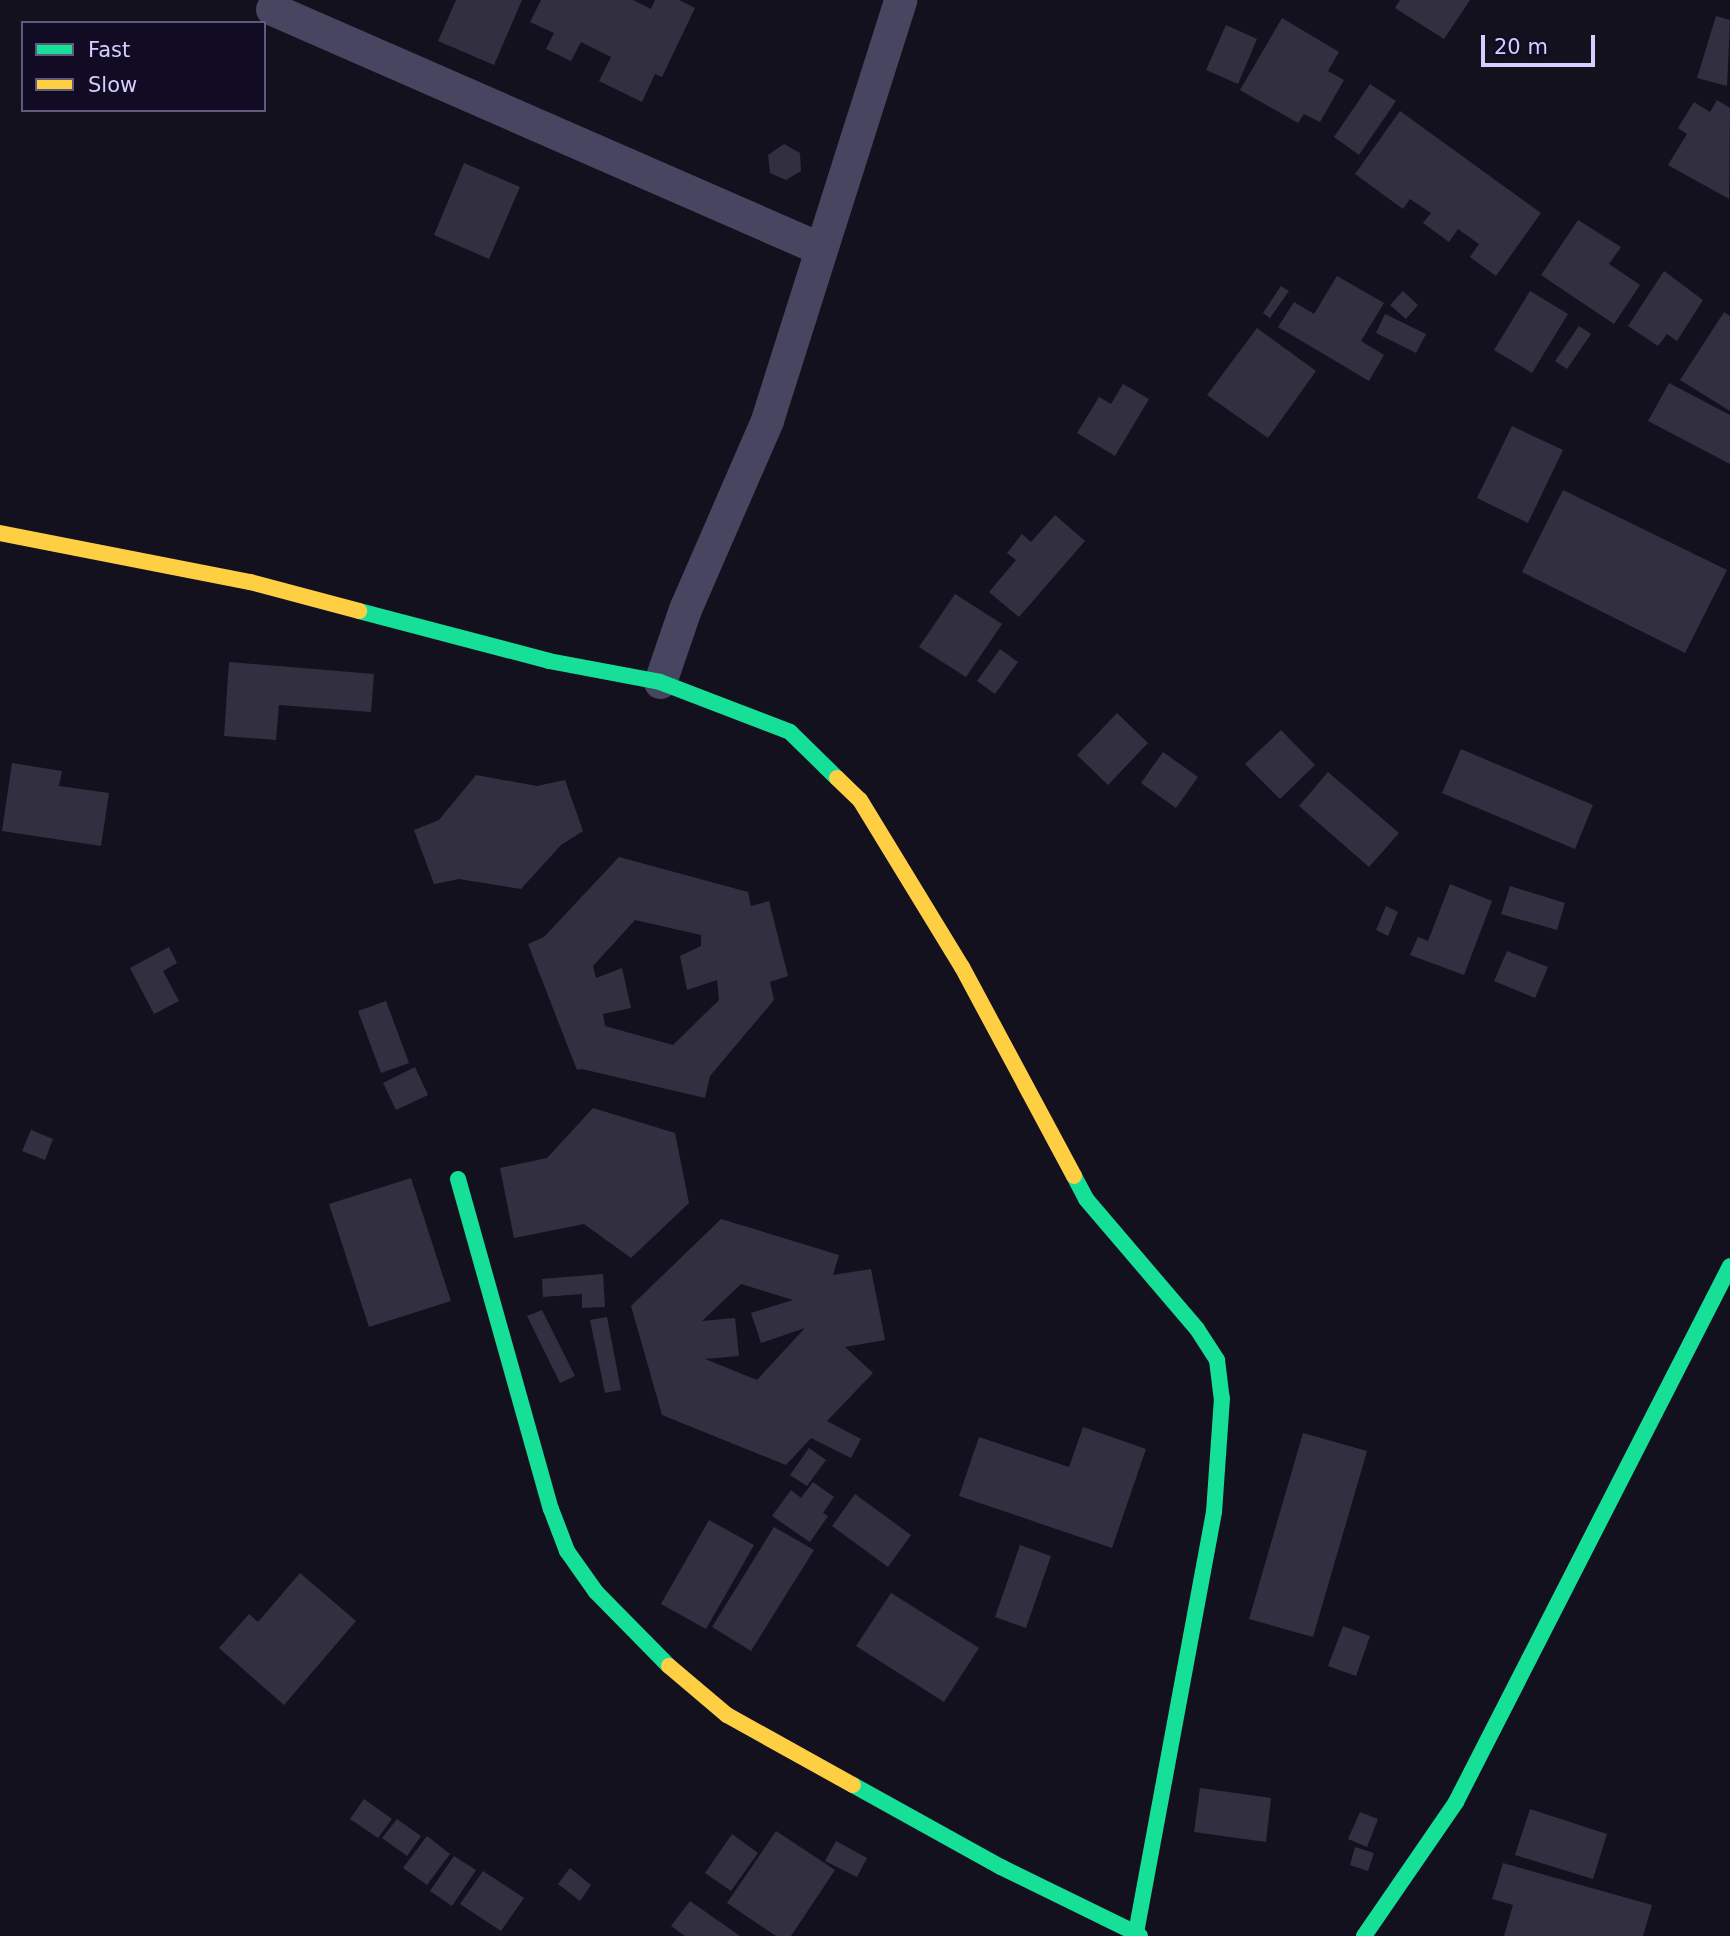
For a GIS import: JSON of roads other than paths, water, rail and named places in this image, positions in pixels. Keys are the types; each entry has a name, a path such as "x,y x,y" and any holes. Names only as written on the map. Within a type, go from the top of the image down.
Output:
{"street":[{"path":"660,682 685,609 766,420 900,0"},
{"path":"272,9 821,248"},
{"path":"0,533 250,582 549,661 660,682 790,732 860,800 962,967 1086,1199 1197,1329 1217,1360 1223,1398 1214,1512 1138,1934 1001,1867 727,1715 681,1678 596,1592 566,1551 551,1510 458,1179"},
{"path":"1364,1936 1455,1802 1730,1266"}]}
